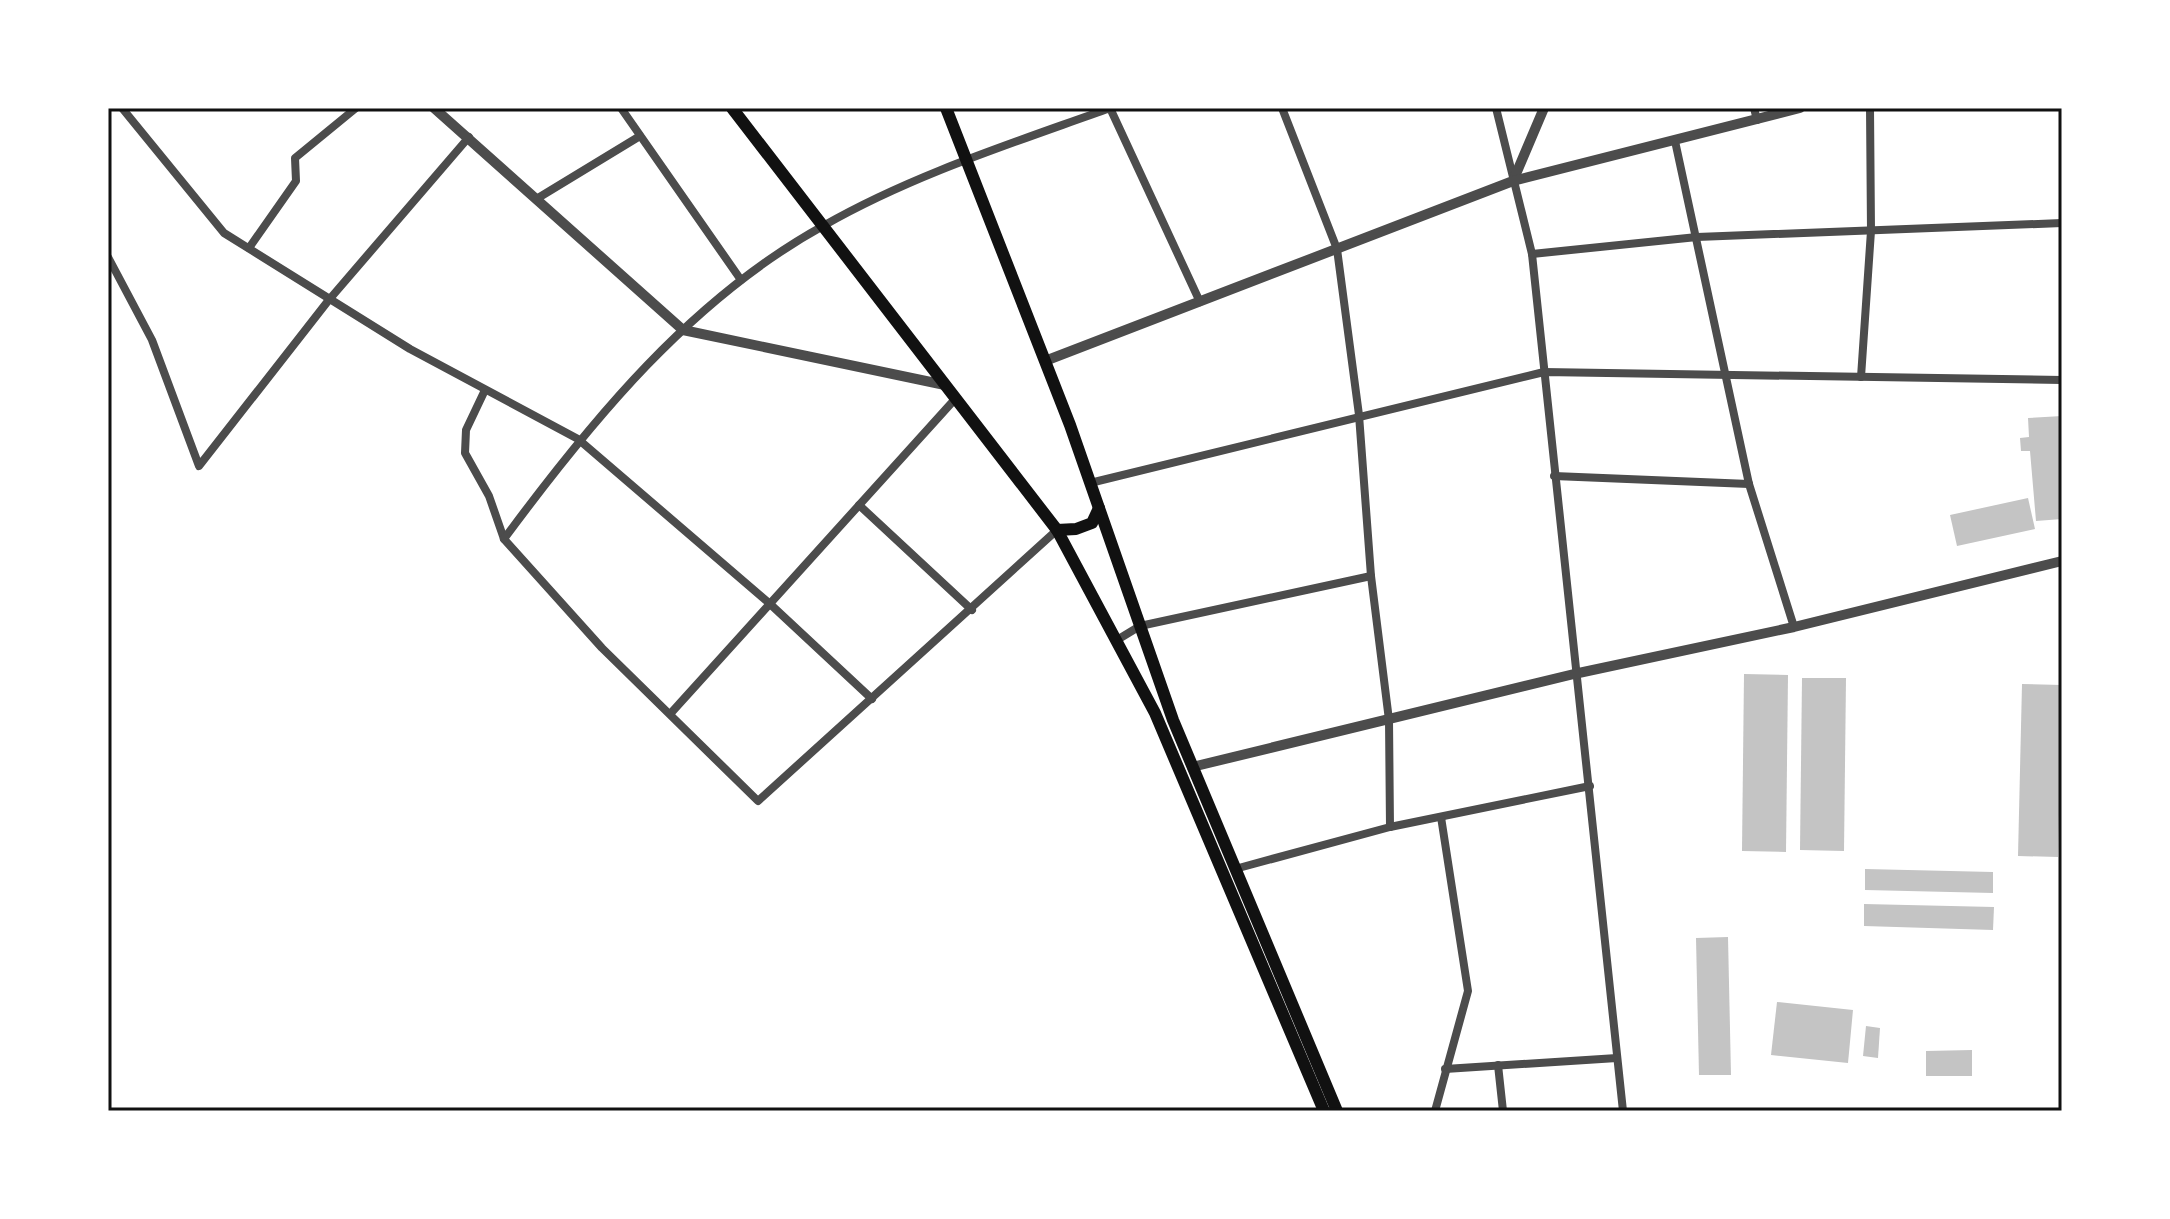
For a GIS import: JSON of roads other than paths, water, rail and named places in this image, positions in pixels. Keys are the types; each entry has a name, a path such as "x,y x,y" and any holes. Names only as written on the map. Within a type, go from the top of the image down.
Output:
{"main road":[{"path":"732,108 1057,530 1186,769 1235,869 1337,1111"},
{"path":"946,108 1090,483 1186,769 1324,1111"},
{"path":"1057,530 1076,529 1092,523 1099,508"}],"street":[{"path":"122,108 224,233 328,301 578,439 769,603 872,699"},
{"path":"249,248 296,181 295,158 356,108"},
{"path":"435,108 683,330 945,385"},
{"path":"621,108 741,280"},
{"path":"504,539 578,439 683,330 741,280 823,226 966,159 1110,108 1200,302"},
{"path":"1282,108 1337,249 1359,415 1371,576 1389,720 1390,827"},
{"path":"1496,108 1532,254 1574,674 1590,786 1623,1111"},
{"path":"1513,181 1544,108"},
{"path":"1754,108 1757,120"},
{"path":"1045,361 1513,181 1800,108"},
{"path":"1861,377 1871,231 1870,108"},
{"path":"538,198 640,136"},
{"path":"108,257 152,340 199,466 328,301 469,137"},
{"path":"1675,141 1749,484 1794,627"},
{"path":"1532,254 1697,237 2062,223"},
{"path":"1090,483 1544,372 2062,380"},
{"path":"485,390 466,430 465,453 489,496 504,539 602,648 758,801 1057,530"},
{"path":"671,713 956,398"},
{"path":"1554,476 1749,484"},
{"path":"859,505 972,610"},
{"path":"1186,769 1574,674 1794,627 2062,561"},
{"path":"1117,640 1140,626 1371,576"},
{"path":"1235,869 1390,827 1590,786"},
{"path":"1435,1111 1468,991 1441,817"},
{"path":"1445,1069 1617,1058"},
{"path":"1498,1065 1503,1111"}]}
